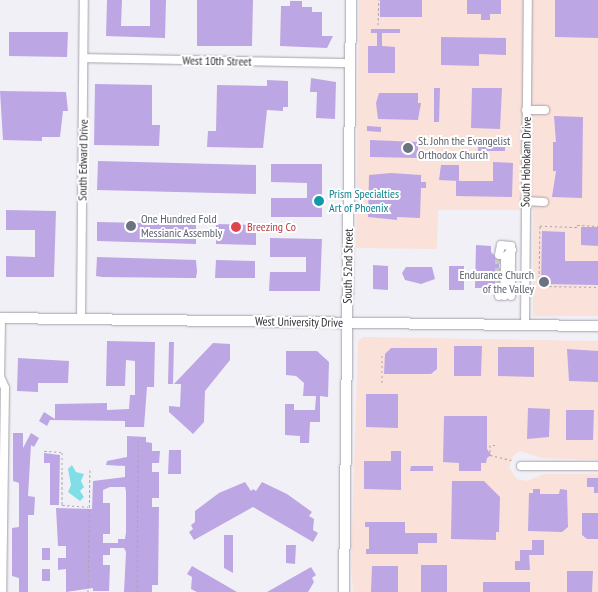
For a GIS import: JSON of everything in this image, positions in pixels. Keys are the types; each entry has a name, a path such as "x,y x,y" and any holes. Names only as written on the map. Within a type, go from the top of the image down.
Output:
{"main road":[{"name":"South 52nd Street","path":"344,592 351,0"},
{"name":"West University Drive","path":"1,318 598,326"}],"street":[{"name":"South Edward Drive","path":"81,319 84,0"},
{"name":"South Hohokam Drive","path":"525,325 528,0"},
{"name":"West 10th Street","path":"84,58 350,63"},
{"path":"526,110 545,110"},
{"path":"525,202 544,202"},
{"path":"499,255 501,245 510,246 512,250 504,294"},
{"path":"1,318 1,381 5,388 1,516 2,592"},
{"path":"0,400 1,423 4,428"},
{"path":"0,455 4,446"},
{"path":"521,466 598,466"}],"path":[{"path":"378,25 379,0"},
{"path":"598,226 540,226 539,286 598,287"},
{"path":"382,353 382,383"},
{"path":"137,592 138,441"},
{"path":"496,444 490,445 490,455 511,460"},
{"path":"44,451 62,452 62,505 89,507"},
{"path":"88,592 90,470"}],"shaded area":[{"path":"359,0 598,0 598,316 533,316 533,210 438,210 437,249 356,248"},
{"path":"363,337 598,341 598,460 541,458 520,451 513,456 509,467 517,479 526,481 544,474 598,474 598,592 353,592 351,566 358,341"}],"water":[{"path":"72,465 76,472 84,474 81,481 84,487 80,491 84,497 80,501 68,492 71,485 68,469"}],"building":[{"path":"107,0 122,0 121,26 150,26 150,0 166,0 165,38 106,36"},
{"path":"197,0 253,0 252,46 197,46"},
{"path":"380,0 422,0 422,17 380,17"},
{"path":"467,0 501,0 501,14 490,14 490,20 481,20 481,14 467,14"},
{"path":"555,0 598,0 598,38 555,37"},
{"path":"290,1 302,1 302,7 312,7 312,12 322,12 322,36 333,36 327,48 280,46 281,6 290,6"},
{"path":"371,29 400,29 400,33 382,33 382,46 395,47 395,73 368,73 368,46 377,46 377,33 371,33"},
{"path":"9,32 68,32 67,57 9,56"},
{"path":"441,37 506,38 506,55 479,54 479,66 441,65"},
{"path":"311,78 336,82 335,119 316,118 317,92 310,92"},
{"path":"267,80 288,81 288,107 283,107 283,111 267,110 263,148 207,147 208,131 216,131 217,85 267,86"},
{"path":"95,84 152,85 152,125 160,125 159,146 94,145"},
{"path":"434,88 440,88 439,122 434,122"},
{"path":"472,88 502,88 500,129 471,128"},
{"path":"0,91 66,92 68,111 63,111 60,137 42,137 42,141 3,140"},
{"path":"379,93 418,93 418,103 421,103 418,120 378,119 376,103"},
{"path":"554,116 583,117 582,198 552,197 556,171 553,171 553,142 556,142"},
{"path":"367,126 381,127 381,132 367,131"},
{"path":"478,138 505,138 505,151 478,151"},
{"path":"370,140 418,142 418,158 370,157"},
{"path":"98,161 256,165 256,194 97,190"},
{"path":"493,162 513,163 512,197 456,196 456,181 493,181"},
{"path":"271,164 322,164 322,217 271,217 271,198 307,198 307,183 271,182"},
{"path":"441,165 459,165 459,181 439,180"},
{"path":"391,173 421,175 421,182 426,182 426,188 421,188 420,218 397,217 397,220 368,217 369,175"},
{"path":"6,210 56,211 54,277 6,277 6,256 35,257 35,230 6,230"},
{"path":"97,222 196,224 196,244 97,241"},
{"path":"216,224 256,225 256,245 216,244"},
{"path":"581,227 598,227 598,246 581,245"},
{"path":"542,231 565,232 565,261 598,261 598,285 541,284"},
{"path":"270,238 322,239 320,291 269,291 270,272 306,272 306,257 270,257"},
{"path":"476,245 491,246 491,252 499,260 499,282 493,288 475,288"},
{"path":"97,257 196,260 196,278 96,276"},
{"path":"216,260 255,261 255,278 215,278"},
{"path":"373,265 388,266 388,290 373,289"},
{"path":"449,266 464,266 464,290 449,290"},
{"path":"406,267 432,267 435,279 421,284 405,280 402,273"},
{"path":"107,341 155,342 154,387 147,387 144,427 125,427 125,421 50,420 47,426 39,421 44,412 55,419 55,404 107,403 107,410 129,409 130,395 135,395 135,361 126,360 125,386 106,386"},
{"path":"169,342 174,342 173,384 168,384"},
{"path":"213,343 230,344 230,360 205,391 204,422 193,434 169,412 169,406 180,407 181,384 174,384"},
{"path":"454,346 482,346 481,376 454,376"},
{"path":"498,347 534,347 534,377 498,376"},
{"path":"391,348 437,348 437,369 431,374 384,374 385,354"},
{"path":"567,349 598,351 598,382 569,381"},
{"path":"286,351 317,351 329,362 328,397 320,396 320,422 310,422 309,443 300,443 300,436 285,435 285,404 294,404 294,410 315,410 316,396 303,396 304,383 296,376 286,375"},
{"path":"18,358 69,361 68,383 38,383 38,392 17,391"},
{"path":"366,394 398,394 398,428 366,427"},
{"path":"528,408 550,409 549,437 527,439"},
{"path":"566,410 594,410 593,440 566,440"},
{"path":"444,416 487,416 487,449 491,455 487,458 486,463 481,463 481,471 459,471 459,463 443,462"},
{"path":"13,433 23,433 23,448 31,433 39,438 34,447 31,445 28,496 35,497 34,515 28,515 28,592 19,592 19,578 12,576 12,528 19,527 19,483 13,481"},
{"path":"127,436 146,437 146,442 152,443 152,451 160,451 159,463 152,463 152,472 159,472 159,498 152,498 152,507 159,507 158,585 152,585 152,592 124,592 126,552 124,548 110,548 110,555 103,555 103,565 110,565 109,591 93,591 93,588 66,592 66,569 58,570 58,558 66,558 66,546 58,546 56,508 92,509 93,481 125,477 125,466 106,465 107,461 127,457","holes":["110,487 125,487 125,539 118,539 118,543 103,543 103,534 110,534 110,503 103,503 103,490"]},
{"path":"169,450 181,450 181,474 168,474"},
{"path":"391,451 401,451 401,490 364,489 364,461 391,461"},
{"path":"44,453 60,455 59,505 50,505 50,463 44,463"},
{"path":"411,466 433,466 433,471 410,471"},
{"path":"587,478 598,478 598,493 594,493 594,487 587,487"},
{"path":"452,481 484,481 500,497 499,532 496,532 496,540 451,539"},
{"path":"245,482 251,491 253,489 256,491 262,482 287,494 312,512 309,516 314,519 313,530 318,533 313,542 253,507 194,540 189,532 193,529 191,525 195,522 195,511 219,493"},
{"path":"533,489 540,489 540,494 559,494 560,489 567,490 568,527 562,532 528,531 529,493 533,493"},
{"path":"582,513 598,513 598,539 587,539 582,535"},
{"path":"365,522 405,522 405,533 437,533 437,543 418,543 418,554 366,554 366,549 369,549 369,527 365,527"},
{"path":"224,535 233,535 233,573 224,568"},
{"path":"532,540 544,540 544,555 529,555 530,570 515,570 515,561 520,561 520,550 532,550"},
{"path":"286,545 296,545 295,564 286,563"},
{"path":"42,548 50,548 50,560 42,560"},
{"path":"421,565 447,565 447,592 421,592"},
{"path":"192,566 237,592 197,592 191,589 192,577 187,574"},
{"path":"372,566 398,566 398,592 371,592"},
{"path":"311,567 316,575 312,578 314,582 308,592 267,592"},
{"path":"42,569 50,569 50,581 42,581"},
{"path":"567,571 593,571 592,592 567,592"},
{"path":"483,582 530,582 530,592 483,592"}],"tunnel":[{"path":"499,255 499,288"}],"place":[{"name":"St. John the Evangelist Orthodox Church","path":"408,148"},
{"name":"Prism Specialties Art of Phoenix","path":"319,201"},
{"name":"One Hundred Fold Messianic Assembly","path":"131,226"},
{"name":"Breezing Co","path":"236,227"},
{"name":"Endurance Church of the Valley","path":"544,282"}]}
